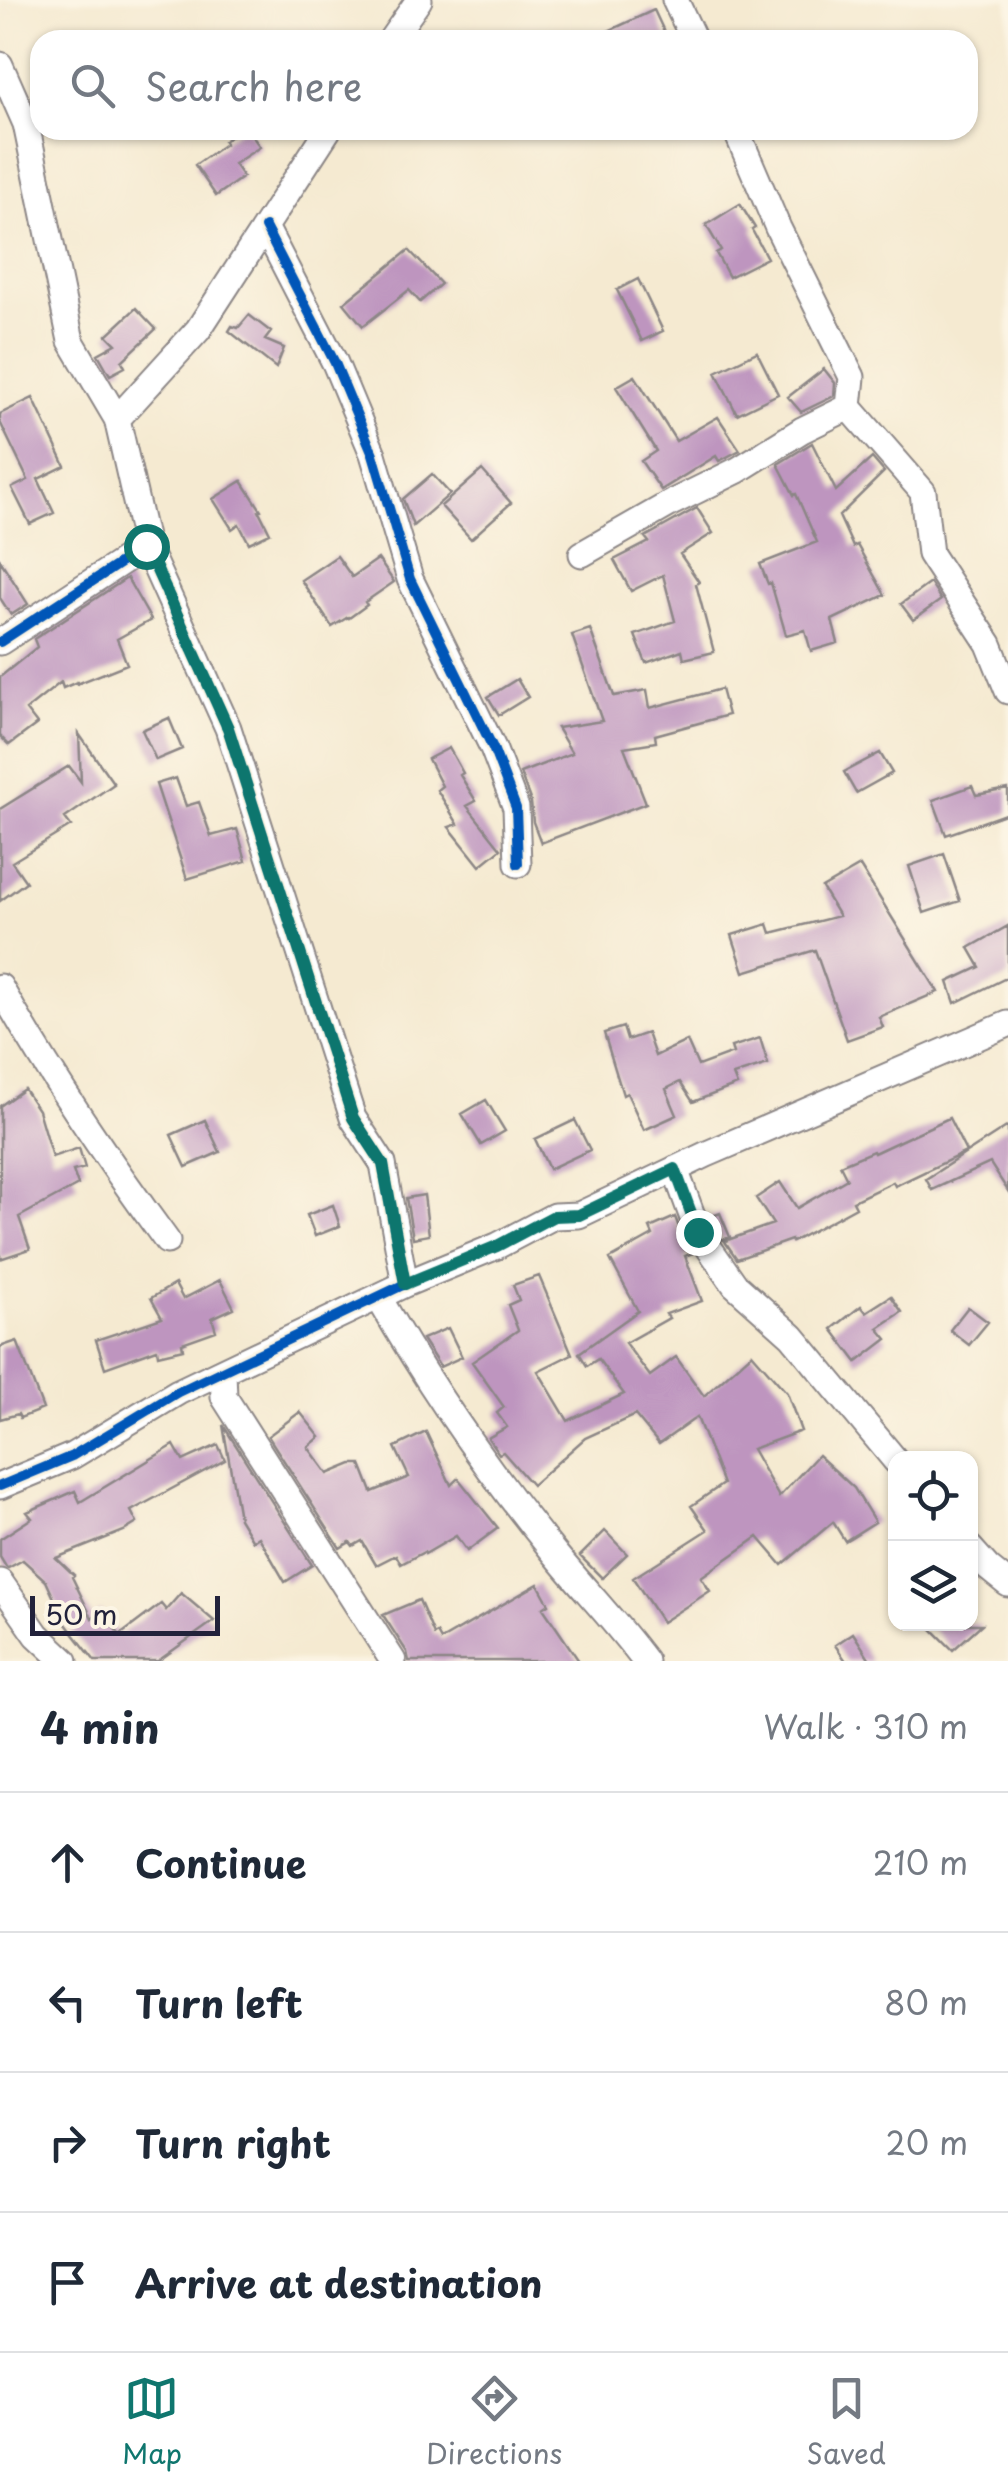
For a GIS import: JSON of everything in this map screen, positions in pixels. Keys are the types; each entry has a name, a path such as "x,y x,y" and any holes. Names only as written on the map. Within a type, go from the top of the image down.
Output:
{"street":[{"path":"392,0 395,30"},
{"path":"398,30 419,0"},
{"path":"674,0 689,30"},
{"path":"0,65 26,124 70,341 117,419 146,546 228,728 353,1118 383,1164 405,1284"},
{"path":"117,419 198,330 321,140"},
{"path":"740,140 778,228 852,378 848,407 923,492 930,554 989,644 1008,691"},
{"path":"264,227 334,363 373,454 410,579 493,748 516,808 518,864"},
{"path":"582,554 848,407"},
{"path":"0,642 146,546"},
{"path":"0,986 87,1130 167,1241"},
{"path":"0,1486 72,1456 178,1392 405,1284 497,1246 554,1216 579,1215 1008,1024"},
{"path":"675,1169 698,1232 734,1284 792,1336 888,1451"},
{"path":"378,1298 416,1363 478,1452 552,1550 645,1661"},
{"path":"223,1372 224,1398 394,1661"},
{"path":"978,1557 1008,1584"},
{"path":"0,1582 37,1635 65,1661"}],"building":[{"path":"654,10 663,30 611,30"},
{"path":"255,140 260,147 234,164 243,177 216,196 195,165 224,141"},
{"path":"740,204 767,258 729,277 716,253 721,250 706,225"},
{"path":"409,250 441,284 420,302 409,290 363,326 344,303"},
{"path":"638,279 663,331 642,341 617,290"},
{"path":"136,308 156,329 122,361 125,367 110,375 98,354 116,344 107,335"},
{"path":"249,315 271,332 265,340 284,348 276,368 229,331 232,326 238,328"},
{"path":"757,352 778,394 737,414 716,372"},
{"path":"824,369 835,383 834,396 801,412 788,397"},
{"path":"635,376 676,441 718,417 740,450 719,461 716,456 661,490 641,461 656,451 616,387"},
{"path":"33,398 65,466 38,479 54,513 30,524 12,488 28,480 0,422 0,414"},
{"path":"812,443 836,491 872,458 884,472 839,516 853,547 857,545 885,595 832,620 838,643 811,651 805,630 786,635 771,583 768,584 760,564 817,542 778,464"},
{"path":"482,470 511,503 471,539 441,506"},
{"path":"432,474 450,494 413,526 403,499"},
{"path":"242,481 270,533 249,543 239,524 232,529 213,499"},
{"path":"697,508 713,533 680,554 699,582 696,584 714,652 684,659 682,650 646,663 635,635 675,621 663,575 631,591 614,560 649,542 645,537"},
{"path":"337,556 352,577 378,559 394,582 332,627 301,580"},
{"path":"0,560 28,604 11,615 0,598"},
{"path":"127,578 151,620 117,639 127,664 63,688 61,682 26,710 37,724 9,745 0,736 0,677 37,647 34,639"},
{"path":"930,583 941,600 913,620 901,604"},
{"path":"590,629 614,696 647,690 650,708 721,689 728,715 655,735 656,742 624,747 646,803 541,843 520,773 572,753 557,728 602,721 572,635"},
{"path":"517,679 528,697 499,715 488,697"},
{"path":"169,718 182,749 156,760 142,730"},
{"path":"79,734 114,784 65,818 71,826 12,862 26,882 0,901 0,809 69,766 81,782"},
{"path":"449,748 476,801 467,806 501,849 480,866 449,827 458,824 437,790 442,786 428,759"},
{"path":"880,753 892,773 856,793 844,772"},
{"path":"176,778 186,806 199,802 211,836 237,829 246,861 187,879 156,784"},
{"path":"972,786 976,795 1008,789 1008,813 946,835 933,800"},
{"path":"944,854 960,901 924,913 909,866"},
{"path":"860,866 938,992 879,1017 883,1027 847,1040 815,950 744,972 732,935 768,924 771,933 839,916 822,888"},
{"path":"1008,926 1008,977 955,1003 948,982 980,967 969,948"},
{"path":"623,1027 627,1040 647,1033 655,1056 687,1041 698,1066 733,1053 731,1047 760,1038 768,1064 733,1075 737,1085 693,1102 680,1082 666,1089 677,1115 644,1130 627,1093 623,1095 604,1033"},
{"path":"24,1089 38,1110 52,1157 79,1148 85,1168 73,1171 78,1185 19,1217 30,1249 0,1259 0,1106"},
{"path":"486,1100 505,1131 481,1145 462,1114"},
{"path":"949,1118 966,1152 853,1201 856,1207 792,1242 737,1259 726,1243 773,1224 756,1198 780,1182 797,1208 847,1179 840,1165"},
{"path":"205,1120 220,1152 186,1167 171,1135"},
{"path":"575,1120 590,1150 549,1169 535,1139"},
{"path":"1008,1126 1008,1191 990,1163 932,1190 926,1179"},
{"path":"424,1195 429,1235 413,1238 406,1198"},
{"path":"333,1205 340,1226 315,1236 307,1215"},
{"path":"720,1213 730,1237 723,1240 710,1217"},
{"path":"675,1217 693,1253 685,1256 702,1301 666,1314 669,1318 625,1343 650,1376 676,1357 704,1396 752,1353 787,1393 801,1431 752,1449 779,1497 818,1455 854,1488 875,1522 845,1541 833,1522 782,1565 758,1537 701,1577 710,1591 662,1622 633,1578 708,1530 691,1506 723,1484 697,1417 659,1444 635,1415 585,1438 532,1485 488,1438 507,1427 497,1413 504,1407 472,1362 518,1330 508,1305 519,1300 513,1285 539,1276 572,1354 538,1371 568,1421 624,1394 598,1359 587,1366 579,1353 638,1311 610,1259 653,1235 650,1228"},
{"path":"220,1280 234,1308 212,1318 216,1331 182,1343 183,1349 158,1355 157,1349 105,1368 96,1340 162,1318 151,1298 175,1284 183,1299"},
{"path":"891,1296 902,1312 878,1328 887,1339 857,1362 832,1329 861,1306 866,1312"},
{"path":"968,1307 988,1322 969,1345 950,1330"},
{"path":"448,1328 462,1357 440,1367 422,1339"},
{"path":"17,1341 43,1409 20,1418 18,1414 0,1419 0,1347"},
{"path":"300,1412 320,1437 308,1447 328,1474 361,1464 372,1492 409,1477 395,1447 426,1432 451,1485 458,1478 498,1528 467,1551 456,1536 401,1564 396,1555 376,1565 362,1541 340,1548 268,1436"},
{"path":"223,1425 312,1565 285,1582 259,1537 253,1541 239,1518"},
{"path":"174,1445 183,1461 218,1445 225,1460 131,1511 137,1523 124,1531 56,1558 74,1575 92,1618 100,1611 120,1635 161,1604 166,1610 181,1593 214,1621 158,1661 95,1661 66,1624 46,1581 23,1560 6,1567 0,1557 0,1539 32,1518 27,1512 75,1491 80,1502"},
{"path":"605,1531 627,1554 602,1578 580,1556"},
{"path":"538,1584 549,1604 543,1608 579,1661 409,1661 383,1615 419,1600 434,1635 437,1633 441,1640"},
{"path":"934,1631 974,1631 953,1650"},
{"path":"853,1633 871,1661 846,1661 835,1645"}],"cycle path":[{"path":"265,227 335,363 373,454 410,579 493,748 516,808 518,864"},
{"path":"0,642 146,546 228,728 353,1118 383,1164 405,1284 178,1392 72,1456 0,1486"}],"route":[{"path":"146,546 228,728 353,1118 383,1164 405,1284 497,1246 554,1216 579,1215 675,1169 698,1232"}]}
